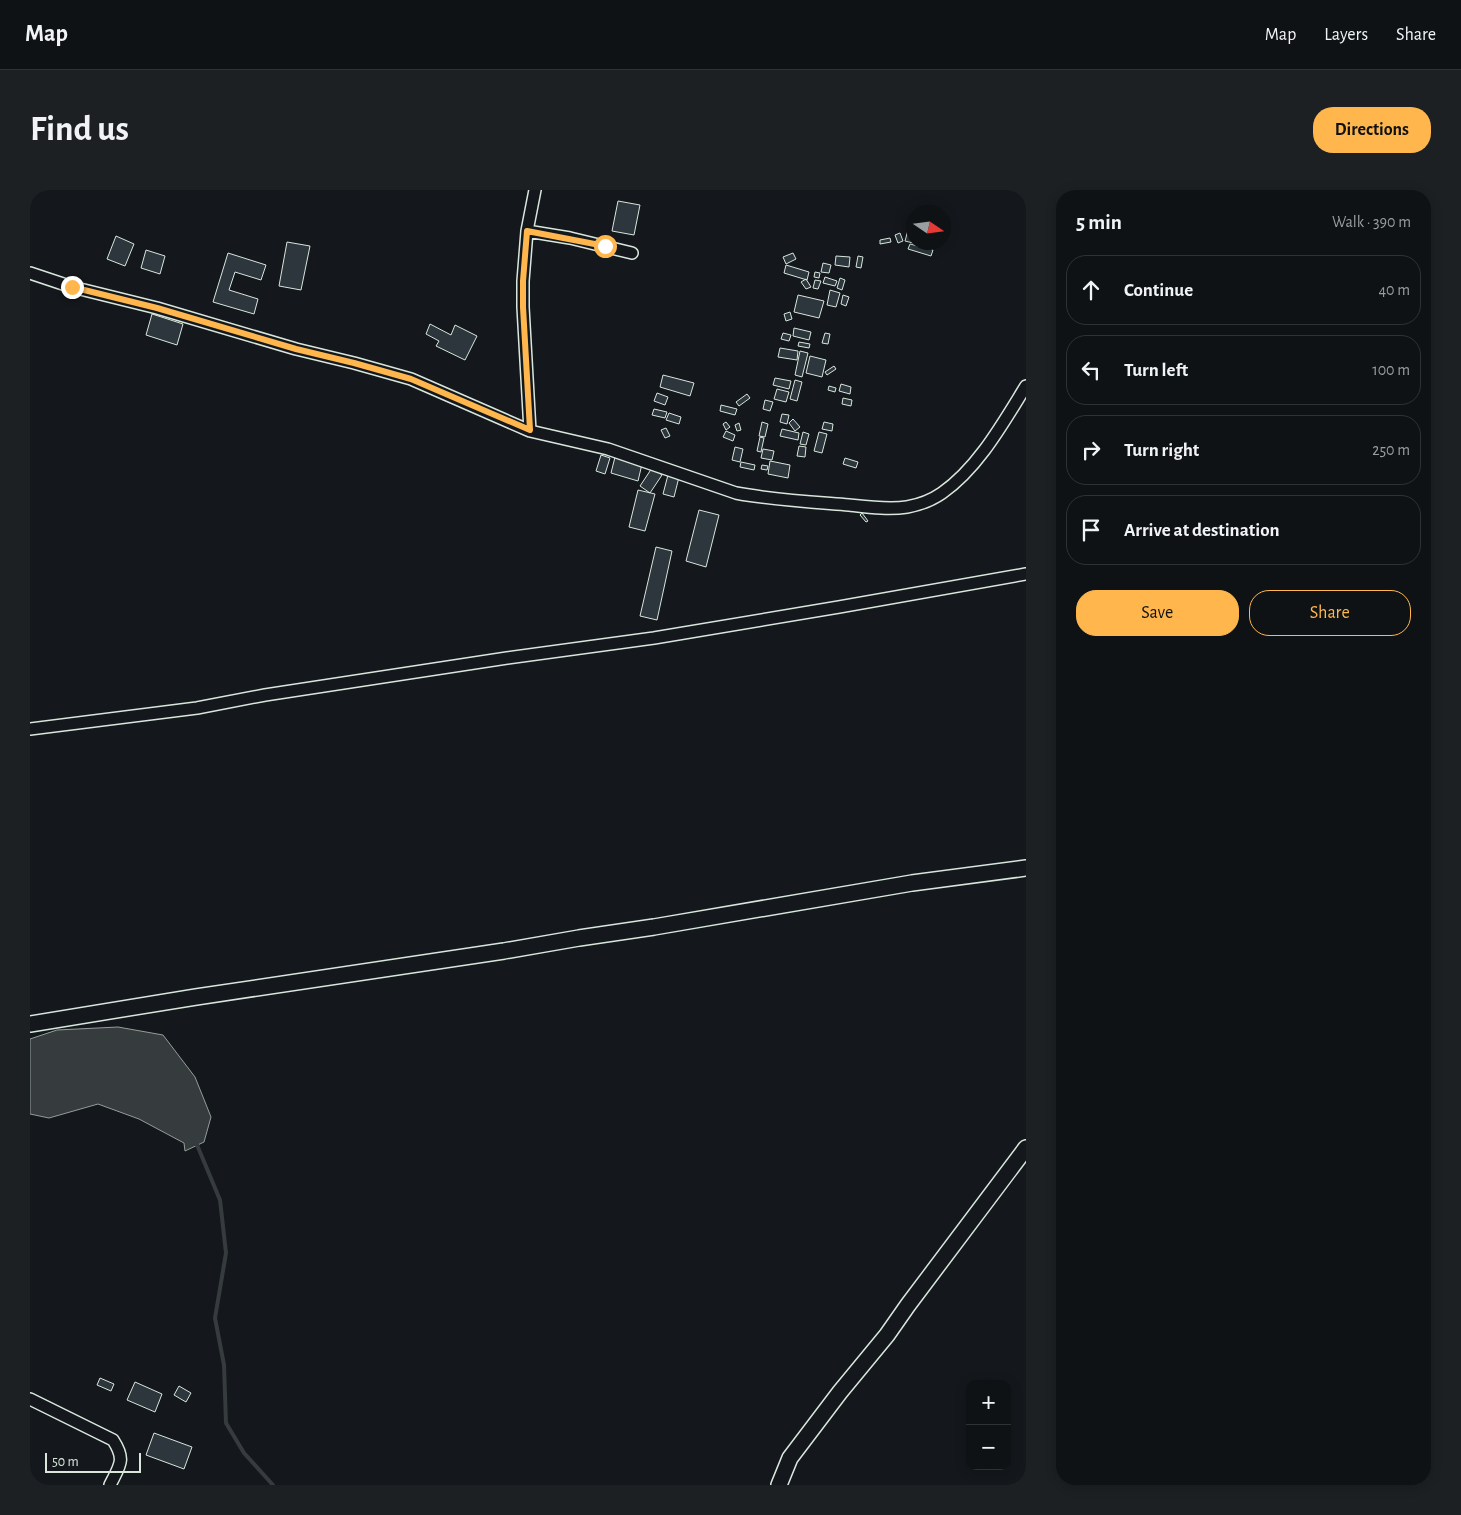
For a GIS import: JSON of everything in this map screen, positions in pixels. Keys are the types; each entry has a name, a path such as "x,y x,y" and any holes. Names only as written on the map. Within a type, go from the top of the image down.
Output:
{"street":[{"path":"530,430 523,281 527,231 534,190"},
{"path":"527,231 570,238 632,253"},
{"path":"30,273 72,287 157,308 296,349 411,379 530,430 608,449 736,493 758,497 874,507 906,507 928,501 941,494 964,475 982,453 1026,386"},
{"path":"30,730 197,708 265,695 507,658 654,638 1026,574"},
{"path":"30,1024 504,951 912,883 1026,868"},
{"path":"779,1485 790,1458 840,1392 887,1335 1026,1148"},
{"path":"30,1400 113,1440 120,1452 121,1460 110,1485"}],"shaded area":[{"path":"118,1027 163,1035 195,1077 211,1117 204,1142 185,1151 184,1143 139,1119 98,1104 49,1118 30,1114 30,1039 57,1030"}],"building":[{"path":"618,201 640,205 634,235 612,231"},
{"path":"900,233 903,241 898,243 895,235"},
{"path":"116,236 134,244 125,266 107,259"},
{"path":"890,238 891,242 880,244 880,240"},
{"path":"287,242 310,246 301,290 279,286"},
{"path":"146,250 165,256 160,274 141,268"},
{"path":"911,250 933,250 931,256"},
{"path":"228,253 266,265 261,280 235,272 229,290 258,299 254,314 213,302"},
{"path":"793,253 796,259 786,264 783,257"},
{"path":"836,256 850,257 849,267 835,265"},
{"path":"858,256 863,257 861,268 856,267"},
{"path":"823,263 831,265 829,273 821,272"},
{"path":"786,265 809,272 807,280 784,273"},
{"path":"815,272 820,273 819,278 814,277"},
{"path":"825,277 837,281 835,286 823,283"},
{"path":"840,278 845,280 842,290 837,288"},
{"path":"806,279 811,287 806,289 801,282"},
{"path":"815,280 821,281 818,289 813,288"},
{"path":"830,290 840,293 836,307 827,305"},
{"path":"798,295 824,301 819,318 794,312"},
{"path":"843,295 849,297 846,306 841,304"},
{"path":"790,312 792,319 786,321 784,314"},
{"path":"152,314 183,324 177,345 146,335"},
{"path":"430,324 451,335 455,325 477,336 465,360 436,346 439,341 426,334"},
{"path":"794,328 811,332 809,340 793,336"},
{"path":"783,333 791,335 789,341 781,339"},
{"path":"825,333 830,334 828,344 822,343"},
{"path":"799,342 810,344 809,348 798,346"},
{"path":"780,348 798,351 797,360 778,357"},
{"path":"800,351 808,353 802,377 795,375"},
{"path":"810,356 826,360 822,377 806,373"},
{"path":"834,366 836,369 827,375 825,372"},
{"path":"663,375 694,383 690,396 660,387"},
{"path":"775,378 791,381 789,389 773,385"},
{"path":"795,380 802,382 797,401 790,399"},
{"path":"841,384 851,387 850,394 839,391"},
{"path":"829,386 836,388 835,392 828,390"},
{"path":"777,389 789,392 786,402 774,399"},
{"path":"657,393 668,397 665,405 654,401"},
{"path":"747,394 750,398 739,406 736,402"},
{"path":"843,398 852,400 851,406 842,404"},
{"path":"765,400 773,402 770,411 763,409"},
{"path":"721,405 737,409 735,415 720,411"},
{"path":"654,409 667,412 665,418 652,415"},
{"path":"669,413 681,417 679,424 666,420"},
{"path":"782,414 789,415 787,424 780,422"},
{"path":"793,419 800,427 795,431 789,423"},
{"path":"726,422 730,427 726,430 723,424"},
{"path":"762,422 768,424 765,437 759,436"},
{"path":"824,422 833,424 832,431 822,429"},
{"path":"739,423 741,430 737,431 735,425"},
{"path":"666,428 670,436 665,438 661,430"},
{"path":"782,429 799,433 798,440 780,436"},
{"path":"726,431 735,435 733,441 723,437"},
{"path":"803,432 809,434 806,445 800,444"},
{"path":"819,432 827,434 822,453 814,451"},
{"path":"760,437 764,438 761,452 757,451"},
{"path":"799,446 806,447 805,457 797,456"},
{"path":"735,447 743,449 740,462 732,460"},
{"path":"763,449 774,451 772,460 761,458"},
{"path":"601,455 610,458 605,474 596,471"},
{"path":"615,457 642,464 638,481 611,473"},
{"path":"845,458 858,462 856,468 843,464"},
{"path":"770,461 790,465 788,478 768,474"},
{"path":"741,462 755,465 754,470 740,467"},
{"path":"762,465 768,466 767,470 761,469"},
{"path":"652,468 662,475 650,493 640,486"},
{"path":"668,475 679,477 674,497 663,494"},
{"path":"638,490 655,494 645,531 629,527"},
{"path":"699,510 719,515 706,567 686,561"},
{"path":"862,513 868,521 866,522 860,515"},
{"path":"656,547 672,551 657,620 640,616"},
{"path":"100,1378 114,1384 111,1391 97,1385"},
{"path":"135,1382 162,1394 155,1412 127,1400"},
{"path":"179,1386 191,1393 186,1402 174,1395"},
{"path":"154,1433 192,1447 184,1469 146,1455"}],"waterway":[{"path":"195,1140 220,1200 226,1253 215,1318 224,1365 226,1423 244,1453 273,1485"}],"route":[{"path":"72,287 157,308 296,349 411,379 530,430 523,307 527,231 605,246"}]}
